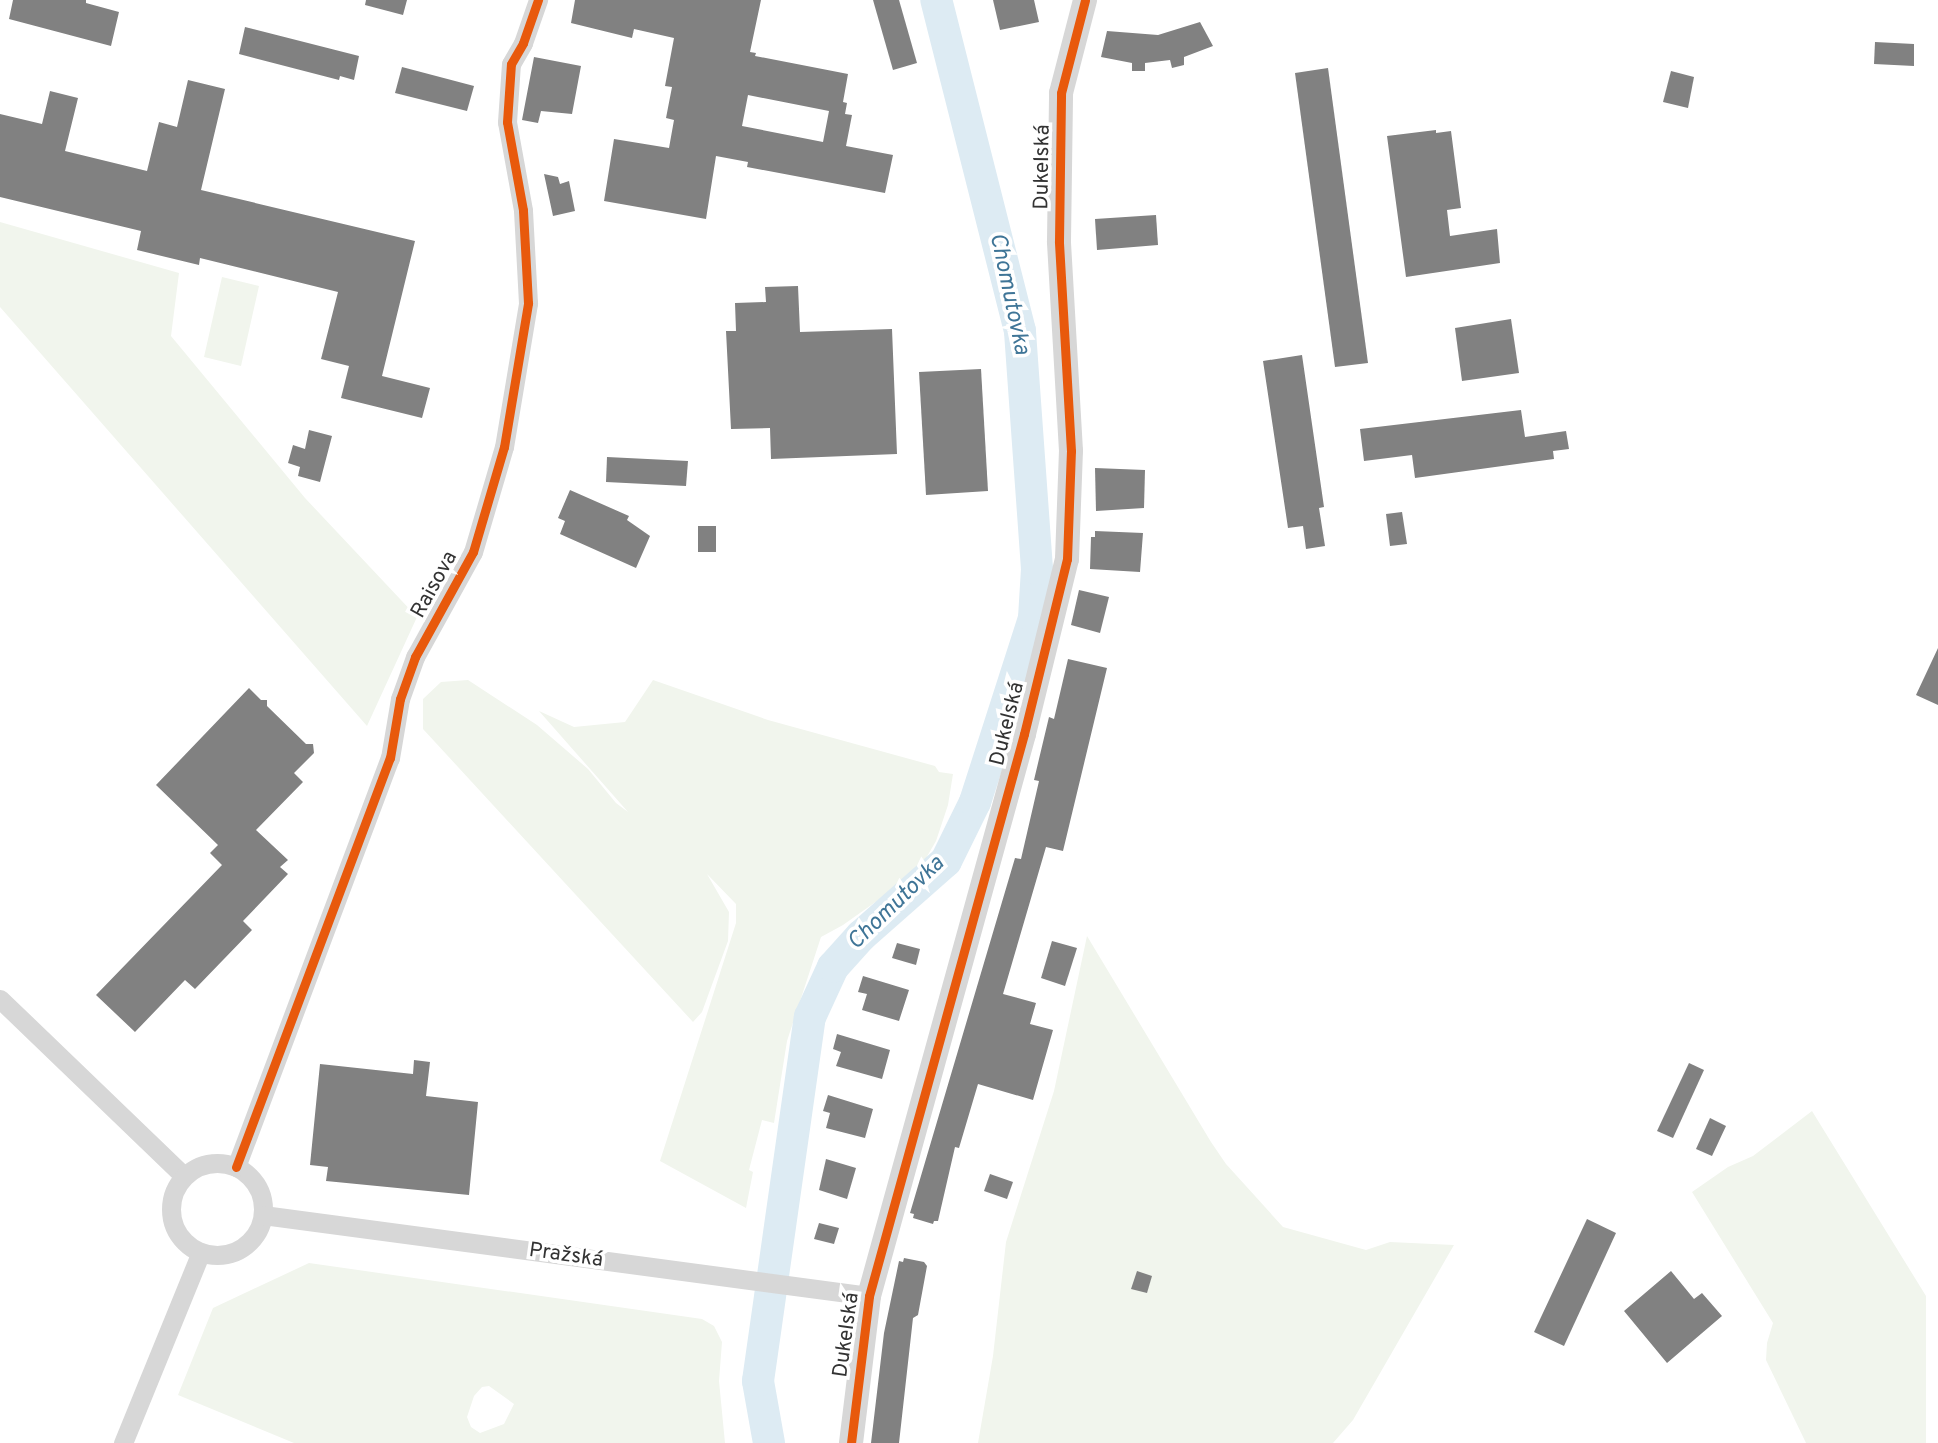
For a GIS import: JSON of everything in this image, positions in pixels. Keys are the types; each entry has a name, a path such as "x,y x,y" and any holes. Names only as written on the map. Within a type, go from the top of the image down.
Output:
{"street":[{"name":"Raisova","path":"236,1167 390,758 400,699 415,657 474,552 504,447 528,303 523,210 507,122 511,64 523,43 538,0"},
{"name":"Dukelská","path":"850,1443 869,1296 1024,734 1067,559 1071,451 1059,241 1061,93 1086,0"},
{"path":"0,999 184,1176"},
{"path":"208,1164 236,1167 257,1186 263,1200 263,1215 259,1228 240,1249 214,1255 201,1252 188,1244 178,1233 172,1218 173,1196 184,1176 208,1164"},
{"name":"Pražská","path":"263,1215 869,1296"},
{"path":"123,1443 201,1252"}],"shaded area":[{"path":"0,222 179,273 171,336 305,498 417,617 367,726 0,307"},
{"path":"222,277 259,286 241,366 204,357"},
{"path":"468,680 537,725 588,769 616,803 628,812 539,711 574,727 625,722 653,680 768,720 935,766 939,772 953,774 948,805 936,841 922,865 908,879 843,925 821,937 787,1041 774,1123 762,1120 749,1170 753,1172 746,1208 660,1161 736,923 736,904 707,874 729,912 728,941 702,1012 693,1022 423,729 423,699 441,682"},
{"path":"1087,936 1211,1142 1226,1164 1283,1227 1366,1250 1390,1242 1454,1245 1353,1420 1333,1443 978,1443 993,1356 1006,1242 1054,1091"},
{"path":"1812,1111 1926,1296 1926,1443 1806,1443 1766,1360 1767,1343 1773,1323 1692,1192 1728,1167 1753,1156"},
{"path":"309,1263 702,1319 714,1326 722,1342 719,1381 725,1443 294,1443 178,1395 213,1308","holes":["489,1386 514,1404 504,1424 480,1433 471,1427 467,1417 474,1396 482,1387"]}],"building":[{"path":"13,0 86,0 86,3 119,12 111,46 9,19"},
{"path":"366,0 407,0 403,15 365,5"},
{"path":"575,0 761,0 750,52 756,53 755,56 848,74 843,102 847,103 845,114 852,115 846,146 893,155 885,193 747,167 748,162 716,156 706,219 604,201 614,139 669,148 674,120 666,118 672,87 665,86 674,38 634,29 632,38 571,23","holes":["748,95 829,111 823,142 742,126"]},
{"path":"873,0 899,0 917,63 893,70"},
{"path":"993,0 1034,0 1039,22 1000,30"},
{"path":"1200,22 1213,46 1184,57 1184,65 1172,68 1170,60 1145,63 1145,71 1132,71 1132,63 1101,57 1107,31 1158,35"},
{"path":"245,27 359,56 354,80 340,76 339,80 239,54"},
{"path":"1875,42 1914,44 1914,66 1874,64"},
{"path":"534,57 581,66 572,114 541,111 538,123 522,120"},
{"path":"402,67 474,86 467,111 395,93"},
{"path":"1328,68 1368,363 1335,367 1295,73"},
{"path":"1671,71 1694,77 1688,108 1663,102"},
{"path":"188,80 225,89 201,190 415,241 382,376 430,388 422,418 341,398 349,366 321,359 338,292 200,258 199,265 137,250 141,231 0,197 0,114 42,124 50,91 78,98 65,151 147,171 159,122 177,127"},
{"path":"1436,130 1436,133 1451,131 1461,208 1447,210 1450,236 1497,229 1500,263 1406,277 1387,136"},
{"path":"544,174 558,177 560,184 569,181 575,211 553,216"},
{"path":"1156,215 1158,245 1097,250 1095,219"},
{"path":"798,286 800,332 892,329 897,454 771,459 770,428 731,429 726,331 736,331 735,303 766,302 765,287"},
{"path":"1511,319 1519,373 1462,381 1455,328"},
{"path":"1302,355 1324,507 1319,508 1325,546 1306,549 1303,526 1288,528 1263,361"},
{"path":"981,369 988,491 926,495 919,372"},
{"path":"1521,410 1525,437 1566,431 1569,449 1553,451 1554,459 1415,478 1412,455 1364,461 1360,429"},
{"path":"309,430 332,436 320,482 298,476 300,467 288,463 293,445 305,449"},
{"path":"607,457 688,461 686,486 606,482"},
{"path":"1095,468 1145,470 1144,508 1096,511"},
{"path":"570,490 629,516 627,520 650,536 636,568 560,534 565,521 558,518"},
{"path":"1402,512 1407,544 1390,546 1386,514"},
{"path":"698,526 716,526 716,552 698,552"},
{"path":"1095,531 1143,533 1140,572 1090,569 1091,537 1095,537"},
{"path":"1079,590 1109,597 1100,633 1071,625"},
{"path":"1938,648 1938,705 1916,695"},
{"path":"1068,659 1107,668 1063,851 1046,847 1003,994 1036,1003 1030,1024 1053,1030 1033,1100 978,1084 959,1148 955,1147 938,1221 933,1224 913,1218 914,1214 910,1213 1015,858 1021,859 1039,781 1034,780 1049,717 1054,719"},
{"path":"249,688 261,700 267,700 267,706 306,744 313,744 314,753 294,773 303,782 256,830 288,860 280,867 288,874 243,921 252,930 195,989 185,980 135,1032 96,995 222,865 210,853 218,845 156,785"},
{"path":"1052,941 1077,948 1065,986 1041,978"},
{"path":"897,943 920,949 916,965 892,958"},
{"path":"863,976 909,990 899,1021 862,1010 867,994 858,992"},
{"path":"837,1034 890,1050 882,1079 836,1066 841,1052 833,1049"},
{"path":"414,1060 430,1062 426,1096 478,1102 469,1195 326,1181 328,1167 310,1165 320,1064 413,1074"},
{"path":"1689,1063 1704,1070 1673,1138 1657,1131"},
{"path":"828,1095 873,1109 865,1138 826,1128 830,1113 823,1111"},
{"path":"1710,1118 1726,1126 1712,1156 1696,1149"},
{"path":"826,1159 856,1168 847,1199 819,1190"},
{"path":"990,1174 1013,1182 1007,1199 984,1191"},
{"path":"1587,1219 1616,1233 1564,1346 1534,1332"},
{"path":"819,1223 839,1228 834,1244 814,1239"},
{"path":"904,1258 924,1262 927,1266 918,1315 913,1318 899,1443 871,1443 884,1333 899,1261 903,1262"},
{"path":"1137,1271 1152,1276 1147,1293 1131,1289"},
{"path":"1671,1271 1694,1299 1702,1293 1722,1316 1667,1363 1624,1311"}],"waterway":[{"name":"Chomutovka","path":"769,1443 758,1381 810,1017 833,967 861,936 946,861 975,802 1034,618 1037,569 1020,331 936,0"}],"cycle path":[{"path":"236,1167 390,758 400,699 415,657 473,552 504,447 528,303 523,210 507,122 511,64 523,43 538,0"},
{"path":"851,1443 869,1296 1024,734 1067,559 1071,451 1059,241 1061,93 1085,0"}]}
